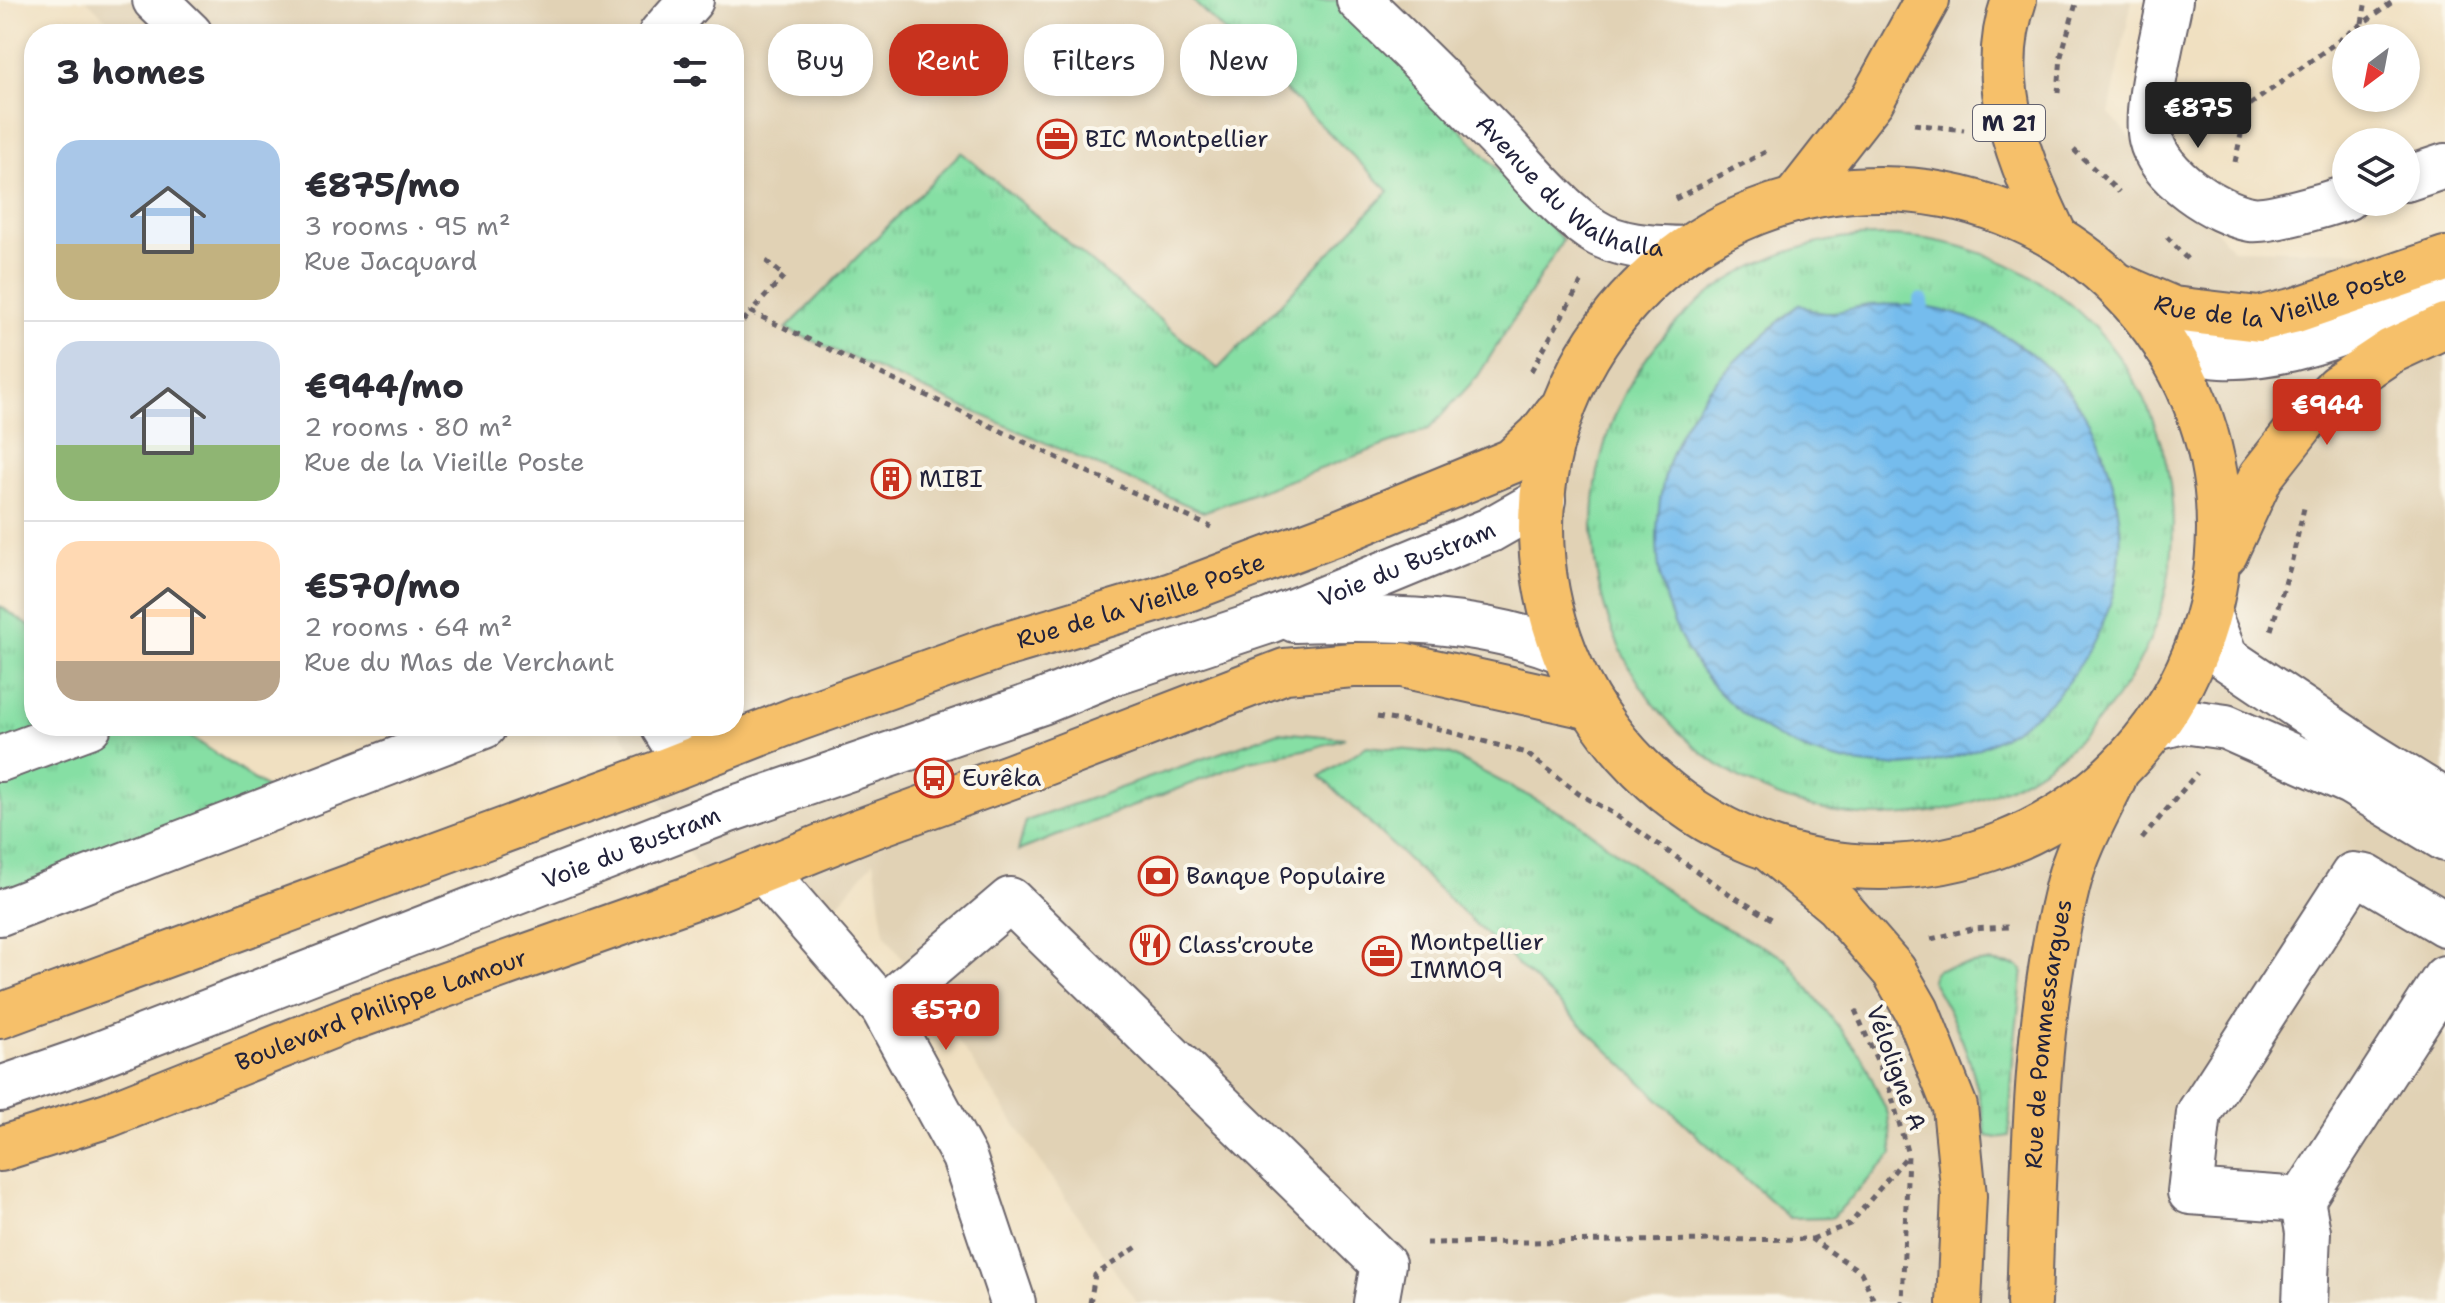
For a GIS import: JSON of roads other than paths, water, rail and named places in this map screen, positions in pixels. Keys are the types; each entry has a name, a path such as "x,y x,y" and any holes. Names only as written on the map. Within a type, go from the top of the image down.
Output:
{"main road":[{"path":"1794,200 1872,100 1927,0"},
{"name":"M 21","path":"2014,0 2003,48 2008,120 2030,185 2056,238"},
{"path":"1860,190 1928,192 1994,209 2056,238 2115,285 2151,324 2167,348 2202,419 2215,471 2221,516 2217,571 2209,616 2188,676 2156,728 2115,774 2040,829 1952,860 1859,867 1768,848 1699,815 1639,768 1592,707 1563,651 1546,590 1540,526 1547,463 1564,402 1586,358 1614,316 1647,279 1687,249 1738,220 1794,200 1860,190"},
{"name":"Rue de la Vieille Poste","path":"2115,285 2173,309 2259,319 2296,310 2445,259"},
{"path":"2217,571 2261,476 2306,419 2337,387 2391,351 2445,326"},
{"name":"Rue de la Vieille Poste","path":"692,758 1001,646 1172,595 1415,502 1512,461 1540,435 1564,402"},
{"path":"764,871 860,831 1285,671 1353,665 1402,665 1592,707"},
{"path":"0,1016 662,772 692,758"},
{"name":"Rue de Pommessargues","path":"2029,1303 2040,1071 2049,974 2069,881 2115,774"},
{"path":"1768,848 1837,905 1894,971 1917,1011 1955,1107 1964,1196 1959,1303"},
{"name":"Boulevard Philippe Lamour","path":"0,1149 108,1115 349,1019 764,871"}],"street":[{"path":"155,0 180,24"},
{"path":"670,24 691,0"},
{"name":"Avenue du Walhalla","path":"1359,0 1447,84 1566,208 1593,231 1651,248 1687,249"},
{"path":"2170,0 2150,105 2151,139 2163,162 2187,189 2213,206 2254,220 2332,202"},
{"path":"2420,174 2445,166"},
{"path":"2167,348 2221,356 2282,350 2316,343 2445,292"},
{"name":"Voie du Bustram","path":"0,1089 98,1055 726,811 1042,702 1115,672 1269,621 1490,530 1543,500"},
{"path":"2209,616 2226,658 2431,791 2445,839"},
{"name":"Voie du Bustram","path":"1269,621 1376,617 1440,622 1490,628 1528,637 1563,651"},
{"path":"2156,728 2183,721 2226,727 2350,782 2431,791"},
{"path":"0,759 62,736"},
{"path":"0,913 458,736"},
{"path":"669,736 676,747 692,758"},
{"path":"764,871 883,1008 964,1157 1013,1303"},
{"path":"2302,1200 2190,1192 2199,1113 2353,875 2366,877 2445,924"},
{"path":"883,1008 1010,900 1379,1283"},
{"path":"2305,1303 2308,1232 2302,1200 2445,978"}],"water":[{"path":"1799,304 1825,313 1870,305 1917,306 1977,321 2019,345 2043,364 2065,386 2097,438 2116,497 2120,529 2118,569 2101,627 2082,663 2061,691 2028,720 1977,749 1918,764 1859,764 1803,749 1753,722 1711,683 1679,636 1661,580 1658,518 1664,477 1673,451 1691,414 1714,383"}],"waterway":[{"path":"1920,328 1921,301"}],"place":[{"name":"BIC Montpellier","path":"1057,139"},
{"name":"MIBI","path":"891,479"},
{"name":"Eurêka","path":"934,778"},
{"name":"Banque Populaire","path":"1158,876"},
{"name":"Class'croute","path":"1150,945"},
{"name":"Montpellier IMMO9","path":"1382,956"}]}
